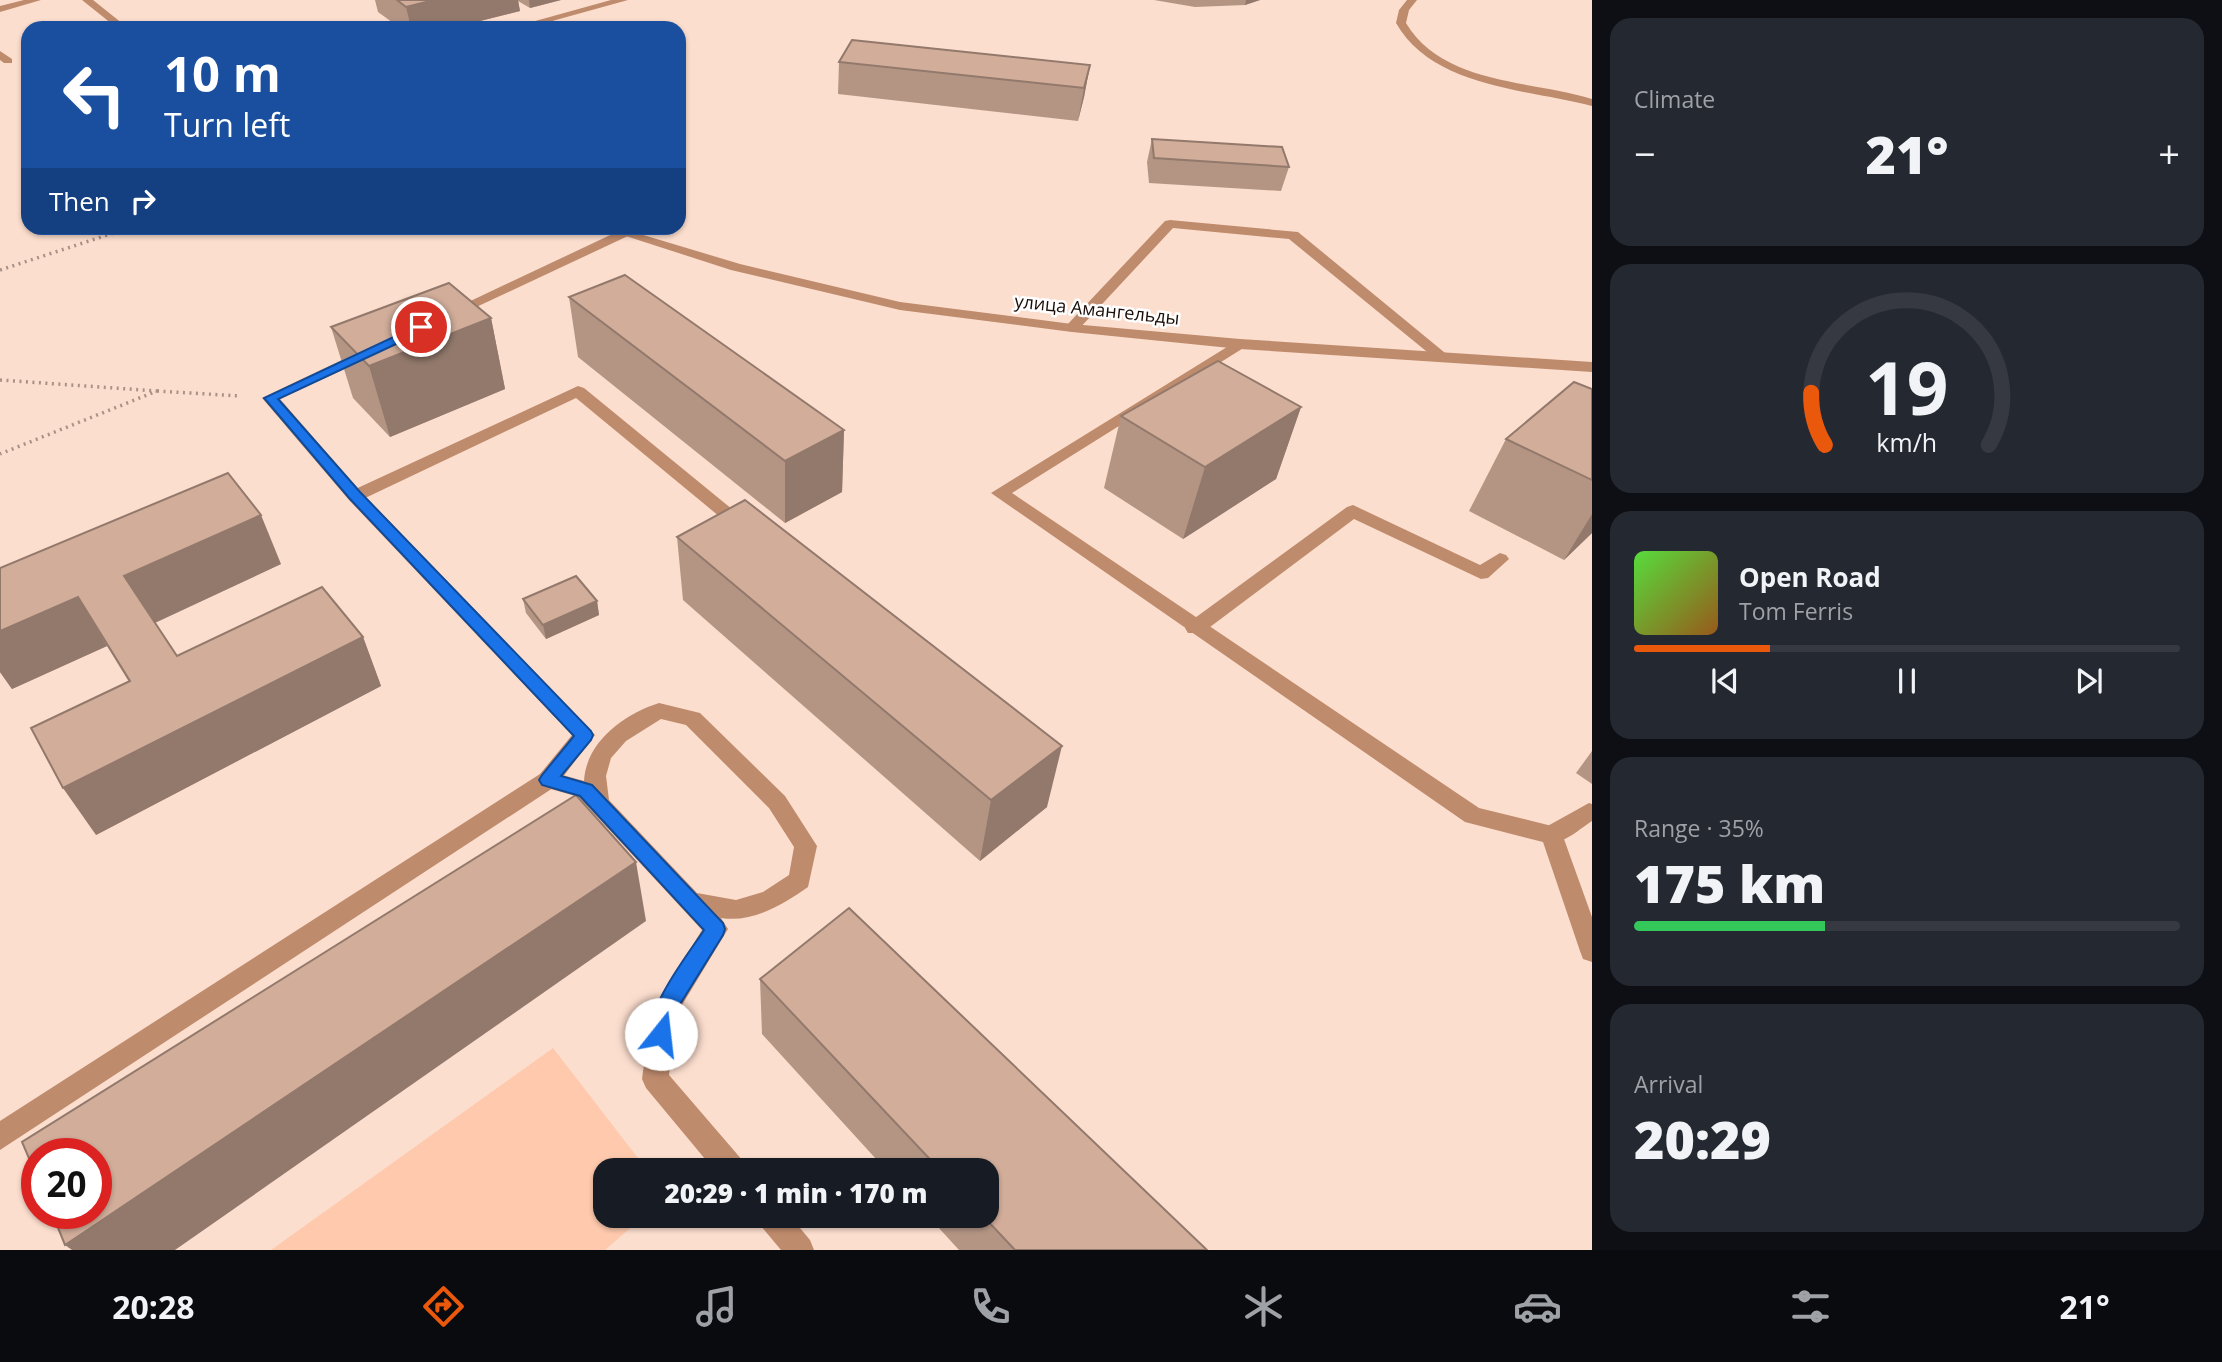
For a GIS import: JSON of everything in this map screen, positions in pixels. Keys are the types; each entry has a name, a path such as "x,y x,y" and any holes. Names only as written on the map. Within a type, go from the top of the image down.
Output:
{"street":[{"path":"0,9 36,0"},
{"path":"87,0 114,21"},
{"path":"542,21 623,0"},
{"path":"1412,0 1404,10 1401,23 1409,38 1455,71 1478,79 1592,103"},
{"path":"1072,328 1170,224 1293,235 1442,357"},
{"path":"434,321 605,235"},
{"name":"улица Амангельды","path":"631,235 736,267 900,306 1072,328 1240,344 1592,367"},
{"path":"1240,344 1000,493 1474,816 1552,835 1589,812"},
{"path":"0,1137 548,780 584,735 355,496 270,398 384,345"},
{"path":"355,496 578,391 758,539"},
{"path":"1195,628 1353,511 1481,573 1500,559"},
{"path":"599,804 595,776 604,749 627,728 659,711 693,719 777,802 806,846 800,880 770,900 736,910 691,902"},
{"path":"548,780 586,790 716,929 664,1012 655,1079 722,1158"},
{"path":"1552,835 1592,951"},
{"path":"781,1228 800,1250"}],"path":[{"path":"0,270 108,235"},
{"path":"0,380 270,398"},
{"path":"0,454 157,391"}],"shaded area":[{"path":"553,1048 638,1158 593,1158 593,1228 630,1228 605,1250 271,1250"}],"building":[{"path":"397,0 434,0 406,7"},
{"path":"852,40 1090,65 1084,88 839,62"},
{"path":"1152,139 1282,147 1289,167 1154,158"},
{"path":"625,275 844,430 785,461 569,297"},
{"path":"449,283 491,318 369,366 331,327"},
{"path":"1218,361 1301,407 1205,467 1121,416"},
{"path":"1574,382 1592,389 1592,480 1506,439"},
{"path":"228,473 261,515 124,576 177,656 322,587 363,637 63,788 31,728 130,681 78,597 0,631 0,568"},
{"path":"745,500 1062,746 991,800 677,537"},
{"path":"576,576 597,601 543,625 523,599"},
{"path":"576,795 636,862 112,1213 112,1138 28,1138"},
{"path":"849,908 1207,1250 1015,1250 994,1228 999,1228 999,1158 929,1158 760,979"},
{"path":"58,1229 89,1229 65,1245"}],"route":[{"path":"421,327 270,398 355,496 584,735 548,780 586,790 716,929 664,1012 661,1034"}]}
